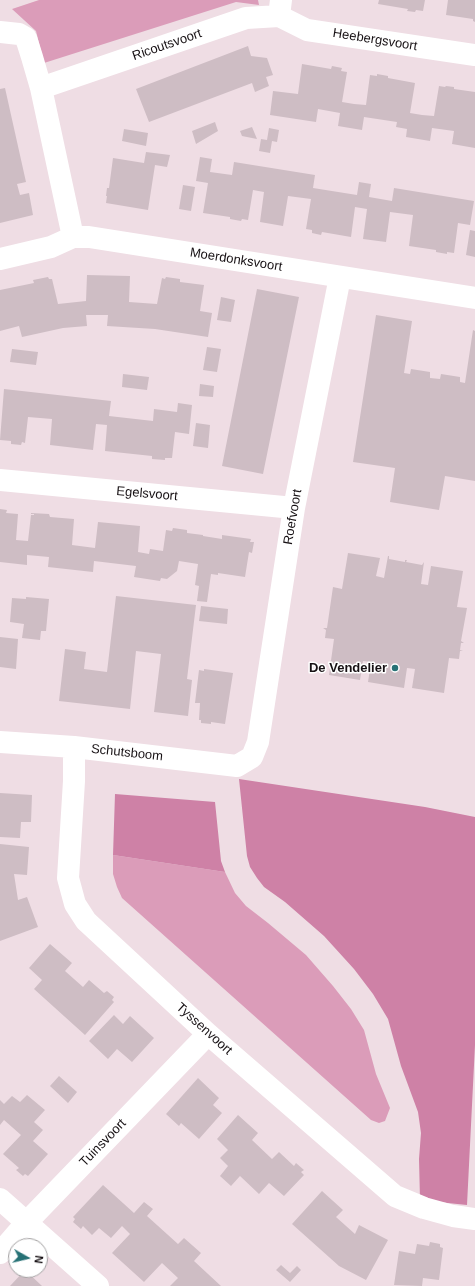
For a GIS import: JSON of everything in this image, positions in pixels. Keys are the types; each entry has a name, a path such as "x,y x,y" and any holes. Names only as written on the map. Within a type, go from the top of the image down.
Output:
{"street":[{"name":"Heebergsvoort","path":"280,8 307,30 475,55"},
{"name":"Ricoutsvoort","path":"41,88 246,18 280,8"},
{"path":"6,32 19,34 26,38 41,88 73,237"},
{"name":"Moerdonksvoort","path":"0,259 52,247 73,237 89,237 475,298"},
{"name":"Roefvoort","path":"252,757 258,742 294,508 340,277"},
{"name":"Egelsvoort","path":"0,480 294,508"},
{"name":"Schutsboom","path":"0,742 74,748 237,766 252,757"},
{"name":"Tyssenvoort","path":"74,748 74,781 68,878 75,904 86,921 208,1034 395,1196 424,1208 453,1216 475,1219"},
{"name":"Tuinsvoort","path":"0,1253 26,1223 208,1034"},
{"path":"0,1199 98,1286"}],"shaded area":[{"path":"39,0 258,0 259,5 236,2 44,63 36,31 12,9"},
{"path":"239,779 425,807 475,817 475,1045 467,1205 420,1199 419,1159 421,1133 418,1112 401,1066 388,1019 373,994 354,969 324,936 285,902 264,887 250,867 247,856"},
{"path":"115,794 215,802 221,861 225,872 113,855"},
{"path":"113,855 225,872 235,893 246,906 306,955 351,1009 364,1030 376,1074 390,1108 385,1121 379,1123 371,1120 122,898 113,874"}],"building":[{"path":"379,0 425,0 423,11 416,10 415,12 407,11 408,9 378,4"},
{"path":"448,0 475,0 475,22 473,19 446,15"},
{"path":"248,46 251,56 267,58 273,75 266,77 269,86 255,92 252,83 149,122 136,89"},
{"path":"302,64 331,69 332,66 342,68 341,71 347,72 342,102 354,104 366,105 370,75 377,76 377,74 388,76 388,78 415,83 410,113 434,116 439,86 454,87 454,89 475,92 475,148 452,144 454,131 432,128 430,141 406,137 407,129 396,127 397,122 364,117 362,130 338,126 340,113 318,109 316,122 270,115 273,91 298,94"},
{"path":"5,88 26,182 17,184 20,195 29,193 33,215 0,223 0,89"},
{"path":"215,122 218,131 196,144 192,131"},
{"path":"252,127 257,139 242,136 240,131"},
{"path":"269,128 279,130 277,142 272,141 270,153 259,151 261,139 267,140"},
{"path":"124,129 148,133 146,146 122,141"},
{"path":"146,152 170,155 167,167 155,165 148,210 106,203 107,188 109,188 113,158 144,163"},
{"path":"200,157 212,159 210,172 232,175 234,162 315,175 313,188 357,195 359,182 371,184 369,197 392,201 394,188 474,201 470,225 458,223 454,253 447,252 447,254 436,252 436,250 409,246 413,215 390,212 386,242 363,239 367,209 355,207 351,237 322,232 321,235 312,233 312,230 306,229 311,199 288,196 283,226 260,222 264,192 253,190 248,220 242,219 241,221 230,219 230,217 203,213 208,183 196,181"},
{"path":"183,185 195,187 191,211 179,209"},
{"path":"470,230 475,231 475,257 466,255"},
{"path":"87,275 130,276 129,302 157,304 162,278 165,279 166,277 180,279 180,282 204,285 200,311 212,313 208,337 155,329 107,326 108,315 86,315 87,326 63,328 22,337 19,326 0,331 0,290 34,283 33,280 48,277 49,279 52,279 58,304 86,301"},
{"path":"257,289 299,297 263,474 222,466"},
{"path":"221,297 235,300 231,322 217,320"},
{"path":"376,315 412,321 404,373 410,374 411,369 430,372 430,378 440,379 441,374 460,377 460,382 465,383 473,330 475,331 475,481 445,476 439,510 390,502 395,468 353,462"},
{"path":"207,347 221,349 217,372 203,370"},
{"path":"12,349 38,352 36,365 10,362"},
{"path":"123,374 149,377 147,390 122,387"},
{"path":"200,384 214,386 213,397 199,396"},
{"path":"4,389 111,401 109,416 153,421 154,409 177,412 178,403 192,405 189,434 175,432 172,458 165,458 165,460 152,459 152,456 105,451 107,425 96,424 93,450 50,445 52,419 28,417 25,443 22,442 21,445 11,444 11,441 0,440"},
{"path":"196,423 210,425 208,448 193,446"},
{"path":"0,509 7,510 6,513 18,514 16,540 28,541 31,515 34,515 31,513 49,514 50,517 74,519 72,545 95,548 98,522 140,526 138,552 149,554 150,549 163,551 166,530 172,531 173,528 187,530 187,533 203,536 222,539 222,535 251,539 250,542 254,542 252,553 249,552 245,577 218,573 218,575 211,574 207,602 197,601 199,586 195,585 198,564 179,561 177,571 167,579 161,578 160,581 134,577 136,566 94,561 93,572 48,567 49,557 27,555 27,565 0,562"},
{"path":"348,553 380,558 376,576 384,578 388,556 389,559 405,562 405,560 407,560 406,562 422,565 424,562 421,584 428,585 431,566 463,571 457,607 467,608 461,641 464,643 461,643 460,650 463,651 460,651 459,659 449,658 444,693 412,688 415,669 407,668 404,688 368,682 371,662 363,661 360,680 329,675 334,639 325,638 326,630 323,628 327,628 333,587 342,589"},
{"path":"116,596 196,605 187,679 192,680 188,716 154,712 161,654 136,651 130,709 59,701 65,649 86,652 84,669 107,672"},
{"path":"26,597 49,599 46,631 41,631 40,640 22,638 24,624 10,622 12,598 26,599"},
{"path":"201,606 228,609 227,624 199,621"},
{"path":"0,637 18,639 16,669 0,667"},
{"path":"204,669 233,673 225,724 211,722 211,724 201,723 201,720 199,720 200,703 195,703 199,670 204,671"},
{"path":"0,793 32,795 31,822 21,822 20,838 0,837"},
{"path":"0,844 29,847 27,875 14,874 18,900 27,897 38,927 0,941"},
{"path":"50,944 72,963 65,971 83,987 89,980 104,993 107,991 114,997 112,1000 114,1002 85,1035 34,989 42,980 29,968"},
{"path":"114,1015 123,1024 130,1016 154,1038 132,1062 117,1049 108,1059 89,1041"},
{"path":"59,1076 77,1092 68,1103 50,1086"},
{"path":"198,1078 219,1098 213,1105 222,1113 199,1139 181,1123 179,1126 166,1114"},
{"path":"27,1095 45,1110 34,1122 43,1130 33,1141 48,1154 28,1176 25,1174 23,1176 16,1170 19,1168 3,1154 21,1135 4,1120 0,1125 0,1100 4,1104 12,1096 20,1102"},
{"path":"238,1115 258,1133 252,1140 272,1159 279,1152 294,1166 296,1163 304,1170 301,1172 304,1175 284,1196 269,1183 259,1194 240,1176 231,1186 220,1176 228,1166 220,1158 228,1150 217,1139"},
{"path":"103,1185 134,1213 144,1202 153,1209 147,1216 178,1244 184,1238 201,1253 194,1261 221,1286 170,1286 178,1278 162,1263 144,1282 112,1253 130,1234 122,1226 111,1238 99,1228 92,1235 83,1226 81,1229 73,1222 75,1219 73,1217"},
{"path":"322,1191 343,1210 336,1217 355,1234 359,1225 388,1240 366,1280 339,1266 292,1224"},
{"path":"430,1242 440,1244 440,1247 443,1248 439,1280 423,1278 422,1286 394,1285 399,1251 415,1254 417,1244 429,1246"},
{"path":"281,1265 290,1273 297,1266 301,1270 290,1282 276,1270"},
{"path":"18,1278 34,1278 42,1286 10,1286"}],"place":[{"name":"De Vendelier","path":"395,668"}]}
